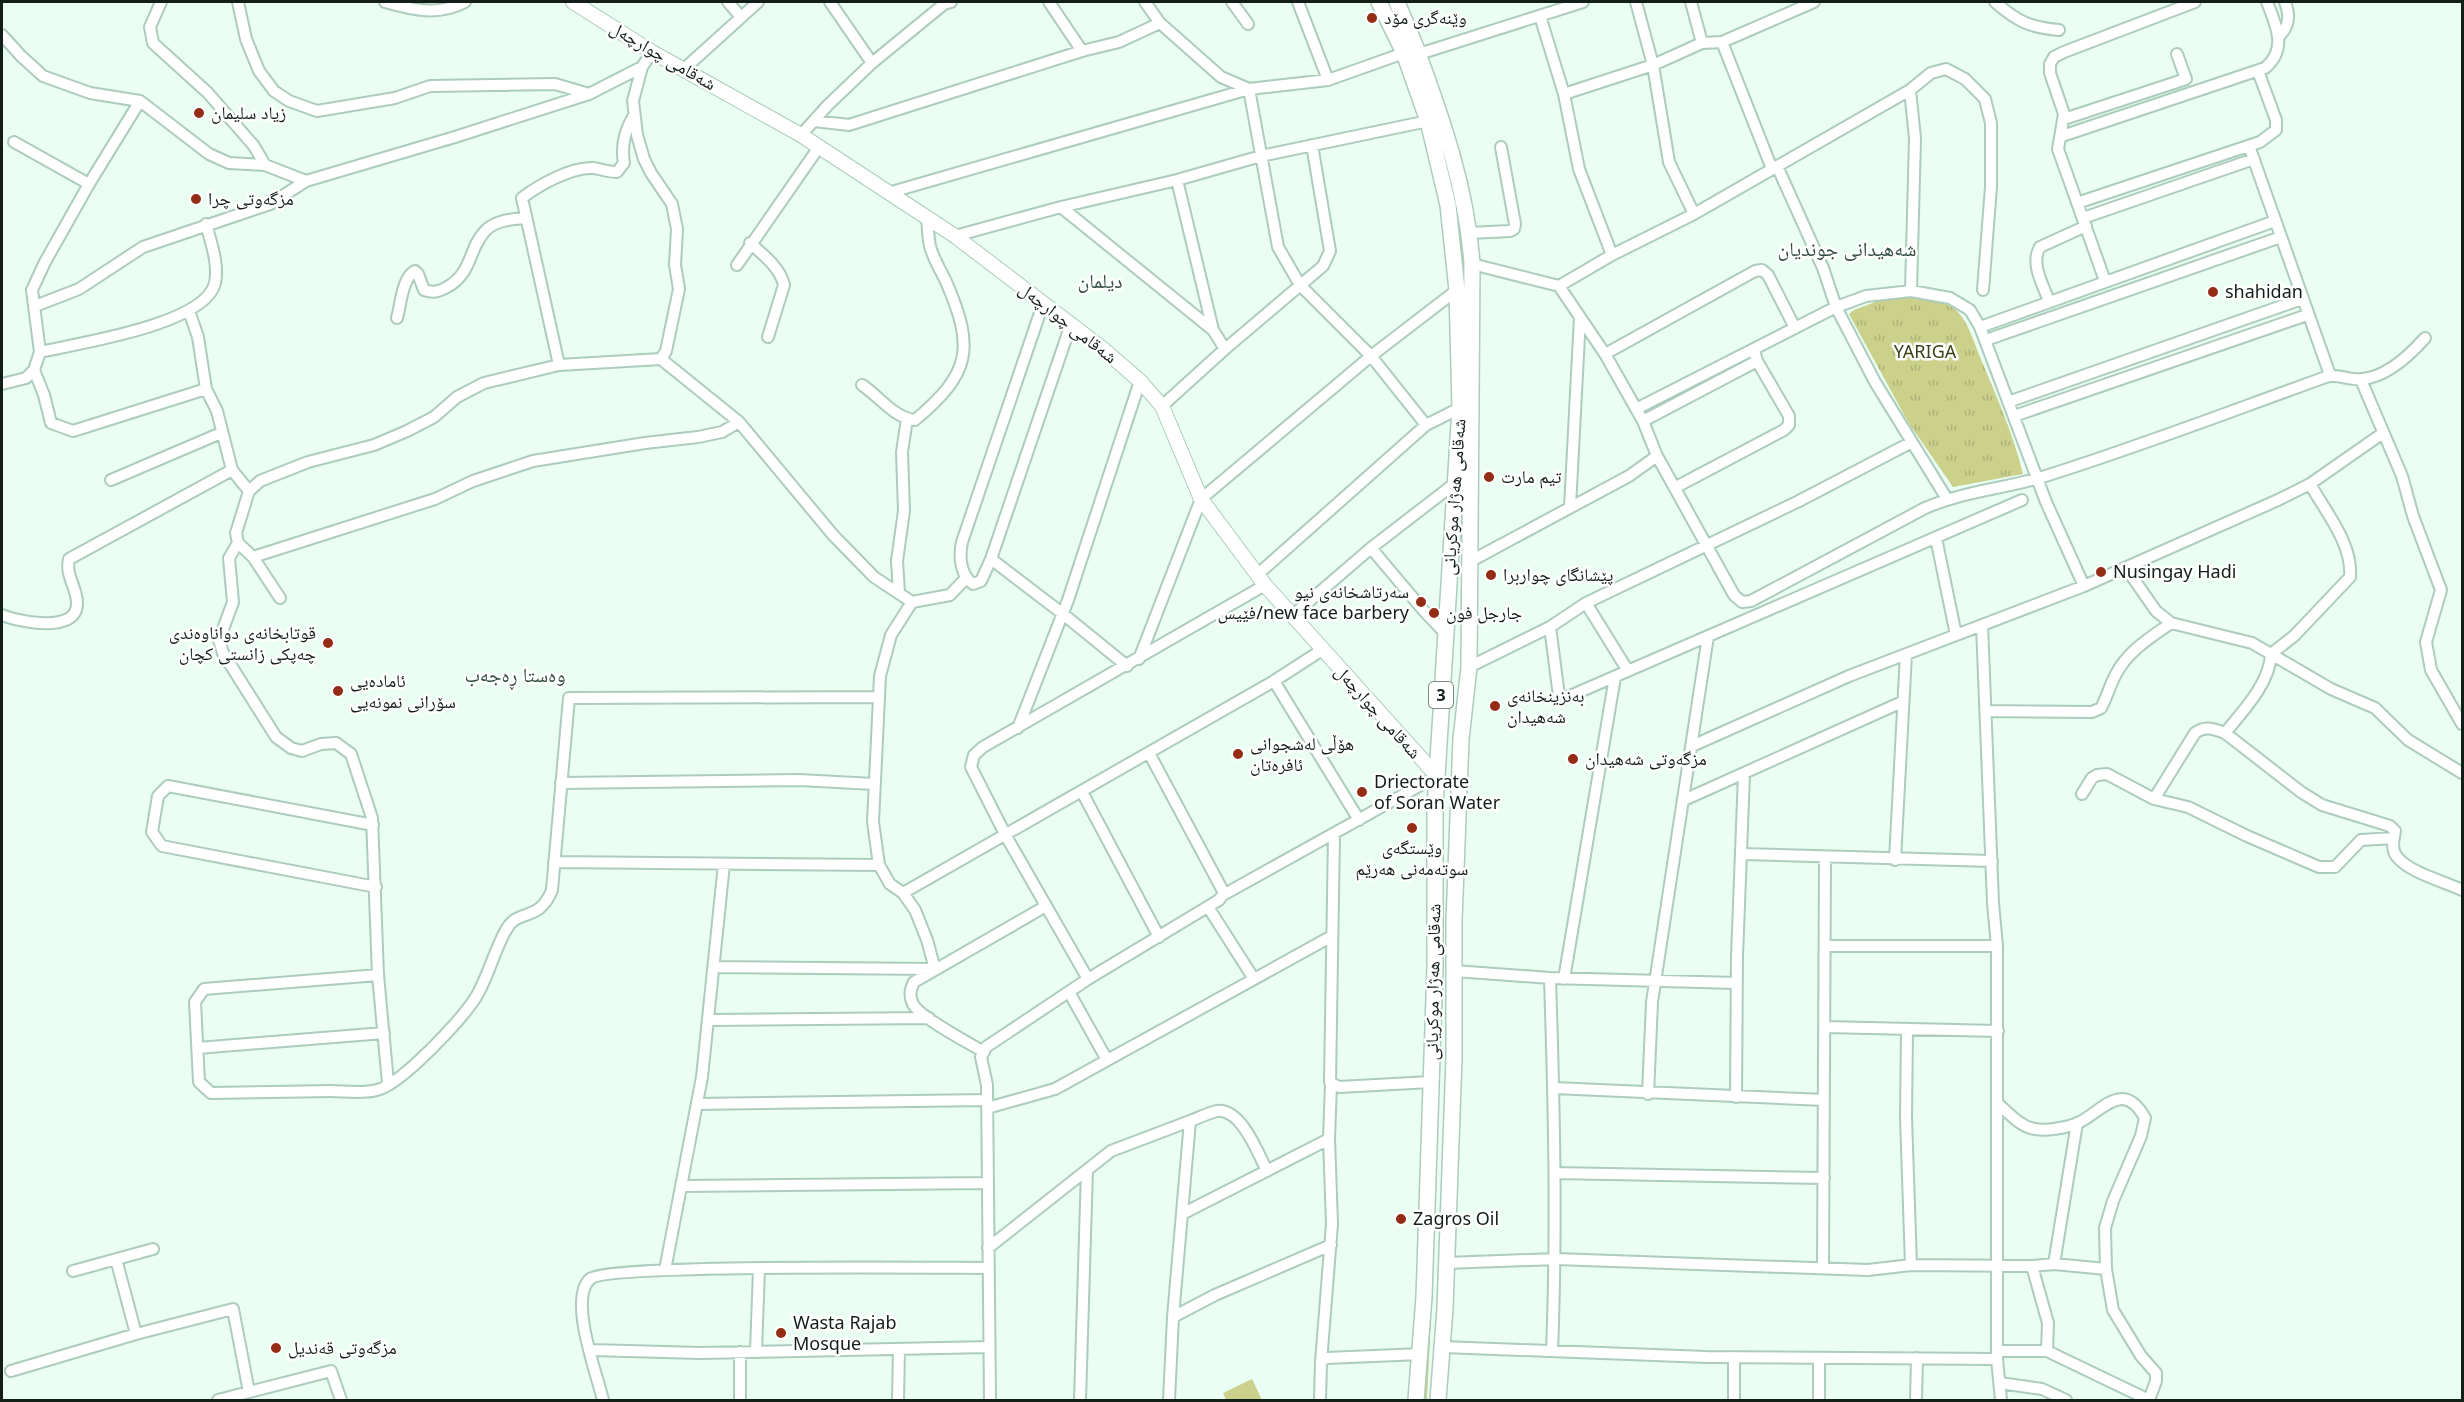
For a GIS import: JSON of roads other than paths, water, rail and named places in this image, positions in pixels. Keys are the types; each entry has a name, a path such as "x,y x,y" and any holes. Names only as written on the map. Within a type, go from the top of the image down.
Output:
{"highway":[{"name":"شەقامی ھەژار موکریانی","path":"1379,2 1411,53 1446,132 1464,199 1472,264 1468,667 1460,750 1454,1058 1443,1347 1438,1401"},
{"name":"شەقامی ھەژار موکریانی","path":"1397,2 1411,53 1421,107 1428,121 1448,205 1457,290 1460,408 1444,632 1437,776 1432,1059 1421,1354 1416,1401"},
{"path":"1432,1059 1454,1058"}],"main road":[{"name":"شەقامی چوارچەل","path":"573,2 652,52 801,135 955,236 1071,324 1140,381 1162,406 1201,499 1261,580 1437,776"}],"street":[{"path":"161,2 150,27 153,43 208,93 233,120 254,146 265,165"},
{"path":"238,2 246,39 259,71 274,91 289,101 317,111 395,98 430,86 555,84 589,94"},
{"path":"385,2 422,11 436,11 453,8 465,2"},
{"path":"728,2 741,17"},
{"path":"684,69 758,2"},
{"path":"830,2 872,63"},
{"path":"801,135 828,105 872,63 946,2"},
{"path":"1049,2 1082,51"},
{"path":"1144,2 1160,23 1221,77 1249,89"},
{"path":"1232,2 1248,24"},
{"path":"1298,2 1328,80"},
{"path":"888,193 1249,89 1328,80 1583,2"},
{"path":"1636,2 1653,65 1669,162 1694,214"},
{"path":"1691,2 1702,43"},
{"path":"1564,94 1653,65 1702,43 1722,42 1814,2"},
{"path":"1995,2 2033,27 2059,30"},
{"path":"2160,2 2164,13"},
{"path":"2105,281 2058,149 2064,114 2050,73 2050,64 2054,57 2195,2"},
{"path":"2062,136 2265,68 2278,51 2279,36 2267,2"},
{"path":"2279,36 2288,22 2285,2"},
{"path":"1540,16 1564,94 1580,169 1612,255"},
{"path":"814,121 849,124 1082,51 1119,42 1160,23"},
{"path":"2,35 43,76 90,93 140,101 209,154 229,163 265,165 306,181"},
{"path":"1722,42 1775,168 1823,268 1836,307 1875,382 1947,499"},
{"path":"652,52 642,67 633,101 633,117 644,159 676,214 675,265 679,289 666,351 661,359"},
{"path":"2064,119 2186,79 2177,54"},
{"path":"35,306 80,289 143,247 270,204 306,181 444,141 589,94 642,67"},
{"path":"1559,286 1775,168 1910,90 1931,73 1946,69 1965,79 1985,99 1991,123 1991,187 1983,290"},
{"path":"2077,203 2249,146 2269,137 2276,130 2276,120 2258,71"},
{"path":"1249,89 1278,246 1300,285 1371,356 1426,425"},
{"path":"1910,90 1915,138 1911,291"},
{"path":"2,384 26,378 34,370 40,352 33,290 45,262 89,184 140,101"},
{"path":"559,365 522,198 540,184 581,170 592,168 617,172 622,168 625,130 633,117"},
{"path":"955,236 1061,207 1177,180 1261,156 1428,121"},
{"path":"14,142 89,184"},
{"path":"1162,406 1323,266 1330,251 1312,145"},
{"path":"2249,146 2330,375"},
{"path":"736,265 819,147"},
{"path":"1469,233 1514,229 1501,147"},
{"path":"2049,302 2035,262 2036,253 2040,247 2084,222 2254,159"},
{"path":"1177,180 1213,330"},
{"path":"1061,207 1213,330 1225,349"},
{"path":"398,318 407,278 411,272 415,271 418,274 424,290 433,293 443,289 455,283 465,272 487,230 506,220 526,218"},
{"path":"862,385 902,418 915,420 949,387 962,366 964,332 956,305 930,248 927,218"},
{"path":"1980,327 2275,221"},
{"path":"40,352 161,323 201,304 214,285 214,257 206,224"},
{"path":"1986,340 2281,237"},
{"path":"750,243 776,268 784,285 768,337"},
{"path":"1472,264 1559,286 1605,354 1643,421 1657,456 1734,595 1742,602 1751,600 1925,508 1947,499 2037,478 2248,407 2330,375 2361,380 2379,375 2401,362 2425,338"},
{"path":"1605,354 1755,271 1762,270 1768,275 1795,328"},
{"path":"1138,659 1201,499 1371,356 1457,290"},
{"path":"1643,421 1755,356 1795,328 1836,307 1881,293 1911,291 1950,298 1970,310 1980,327 2037,478 2084,586"},
{"path":"2008,402 2302,299"},
{"path":"1043,304 962,542 961,563 966,578 975,585 981,581 991,559 1071,324"},
{"path":"189,311 198,337 206,390 217,411 232,470 249,491"},
{"path":"2014,417 2307,315"},
{"path":"1570,507 1580,317"},
{"path":"1636,409 1755,356"},
{"path":"1676,488 1784,430 1789,425 1789,416 1755,356"},
{"path":"280,598 253,557 238,543 236,533 249,491 260,481 328,456 374,445 407,431 434,417 457,397 484,383 559,365 661,359 739,422 822,524 874,577 912,602 950,595 966,578"},
{"path":"34,370 44,395 51,423 73,431 206,390"},
{"path":"2361,380 2402,476 2413,516 2441,590 2426,642 2432,670 2463,724"},
{"path":"1018,728 1063,614 1140,381"},
{"path":"1088,979 1006,836 971,767 974,755 983,747 1127,666 1261,580 1426,425 1460,408"},
{"path":"899,593 897,561 904,511 902,452 907,419"},
{"path":"253,557 435,499 473,481 533,461 698,437 722,432 739,422"},
{"path":"111,480 221,433"},
{"path":"1692,746 1849,676 2084,586 2278,500 2310,484 2383,433"},
{"path":"1468,667 1550,627 1586,603 1797,502 1912,442"},
{"path":"1469,562 1629,476 1657,456"},
{"path":"2,615 57,624 70,619 76,612 78,601 66,570 69,559 232,470"},
{"path":"1292,616 1371,548 1454,484"},
{"path":"2271,654 2295,636 2350,577 2351,566 2348,550 2310,484"},
{"path":"1550,627 1560,698 1565,699 2022,500"},
{"path":"1936,538 1956,635"},
{"path":"238,543 229,558 233,602 219,640 223,653 276,737 291,748 302,751 321,744 336,743 351,754 373,825 378,975 388,1083"},
{"path":"1371,548 1444,632"},
{"path":"991,559 1127,666"},
{"path":"2126,568 2156,611 2171,622 2252,643 2331,689 2375,708 2408,740 2463,773"},
{"path":"912,602 891,635 880,676 873,822 879,865 890,884 903,893 915,910 927,940 934,969"},
{"path":"1586,603 1629,671"},
{"path":"1986,711 2092,711 2101,708 2116,673 2127,658 2138,646 2171,622"},
{"path":"1982,625 1992,903 1997,946 1997,1355 2001,1401"},
{"path":"1648,1094 1652,1002 1708,636"},
{"path":"903,893 1274,681 1322,650"},
{"path":"1895,860 1906,654"},
{"path":"2225,733 2271,668 2271,654"},
{"path":"1564,979 1615,677"},
{"path":"1274,681 1359,820"},
{"path":"378,975 204,988 195,1002 199,1082 211,1093 377,1090 402,1075 452,1028 475,999 488,976 506,928 516,918 536,912 547,903 552,890 569,698 879,697"},
{"path":"1684,800 1902,702"},
{"path":"2154,799 2195,733 2201,728 2211,728 2225,733 2301,792 2322,805 2390,826 2395,831 2393,847 2397,858 2410,867 2463,890"},
{"path":"1149,753 1224,889 1223,895"},
{"path":"1736,1097 1737,982 1744,774"},
{"path":"2082,794 2092,778 2107,774 2154,799 2188,807 2319,867 2335,867 2361,840 2394,838"},
{"path":"990,1401 987,1084 981,1057 986,1047 1088,979 1208,907 1223,895 1437,776"},
{"path":"561,783 799,780 874,784"},
{"path":"373,825 168,786 158,796 152,832 162,846 375,887"},
{"path":"1082,792 1159,937"},
{"path":"1320,1401 1331,1245 1329,1139 1331,1084 1329,1072 1334,835"},
{"path":"1742,854 1992,861"},
{"path":"1823,1269 1825,858"},
{"path":"554,862 879,865"},
{"path":"665,1270 697,1104 724,864"},
{"path":"984,1052 913,1006 910,991 914,982 934,969 1046,906"},
{"path":"1208,907 1254,979"},
{"path":"697,1104 987,1104 1055,1089 1332,936"},
{"path":"1826,946 1997,946"},
{"path":"714,967 934,969"},
{"path":"1454,971 1564,979 1737,982"},
{"path":"1550,978 1556,1259 1552,1351"},
{"path":"1069,992 1107,1060"},
{"path":"708,1020 929,1018"},
{"path":"1825,1027 1998,1031"},
{"path":"1907,1029 1906,1118 1911,1265"},
{"path":"198,1048 384,1033"},
{"path":"1331,1084 1339,1087 1431,1082"},
{"path":"1554,1088 1648,1094 1824,1100"},
{"path":"1443,1347 1819,1358 1917,1358 2047,1351 2149,1401 2156,1381 2156,1373 2142,1356 2113,1310 2106,1269 2105,1228 2113,1202 2141,1136 2145,1118 2140,1109 2134,1105 2127,1101 2117,1100 2104,1104 2077,1123 2050,1130 2033,1129 2019,1122 1997,1103"},
{"path":"988,1248 1111,1151 1218,1111 1230,1114 1240,1122 1268,1171"},
{"path":"1169,1401 1173,1317 1190,1121"},
{"path":"2054,1264 2077,1123"},
{"path":"1182,1214 1329,1139"},
{"path":"1080,1401 1087,1170"},
{"path":"1555,1173 1824,1178"},
{"path":"681,1186 988,1183"},
{"path":"1173,1317 1215,1295 1331,1245"},
{"path":"72,1271 153,1249"},
{"path":"116,1259 136,1334"},
{"path":"1446,1263 1556,1259 1868,1270 1911,1265 2031,1266 2054,1264 2106,1269"},
{"path":"2031,1266 2048,1323 2047,1351"},
{"path":"603,1401 581,1311 582,1291 591,1278 602,1274 665,1270 989,1268"},
{"path":"756,1351 759,1269"},
{"path":"11,1371 136,1334 233,1309 249,1392"},
{"path":"591,1350 740,1352 989,1347"},
{"path":"898,1401 899,1349"},
{"path":"740,1352 740,1401"},
{"path":"1321,1362 1326,1358 1421,1354"},
{"path":"1734,1357 1734,1401"},
{"path":"1819,1358 1819,1401"},
{"path":"1916,1401 1917,1358"},
{"path":"218,1401 332,1371 341,1401"},
{"path":"2000,1383 2042,1389 2066,1401"}],"place":[{"name":"وێنەگری مۆد","path":"1372,18"},
{"name":"زياد سليمان","path":"199,113"},
{"name":"مزگەوتى چرا","path":"196,199"},
{"name":"shahidan","path":"2213,292"},
{"name":"تيم مارت","path":"1489,477"},
{"name":"Nusingay Hadi","path":"2101,572"},
{"name":"پێشانگای چواربرا","path":"1491,575"},
{"name":"سەرتاشخانەی نیو فێیس/new face barbery","path":"1421,602"},
{"name":"جارجل فون","path":"1434,613"},
{"name":"قوتابخانەی دواناوەندی چەپکی زانستی کچان","path":"328,643"},
{"name":"ئامادەیی سۆرانی نمونەیی","path":"338,691"},
{"name":"بەنزینخانەی شەهیدان","path":"1495,706"},
{"name":"هۆڵی لەشجوانی ئافرەتان","path":"1238,754"},
{"name":"مزگەوتی شەهیدان","path":"1573,759"},
{"name":"Driectorate of Soran Water","path":"1362,792"},
{"name":"وێستگەی سوتەمەنی هەرێم","path":"1412,828"},
{"name":"Zagros Oil","path":"1401,1219"},
{"name":"Wasta Rajab Mosque","path":"781,1333"},
{"name":"مزگەوتی قەندیل","path":"276,1348"}],"district":[{"name":"شەھیدانی جوندیان","path":"1847,249"},
{"name":"دیلمان","path":"1100,281"},
{"name":"وەستا ڕەجەب","path":"515,675"}],"park label":[{"name":"YARIGA","path":"1925,352"}]}
